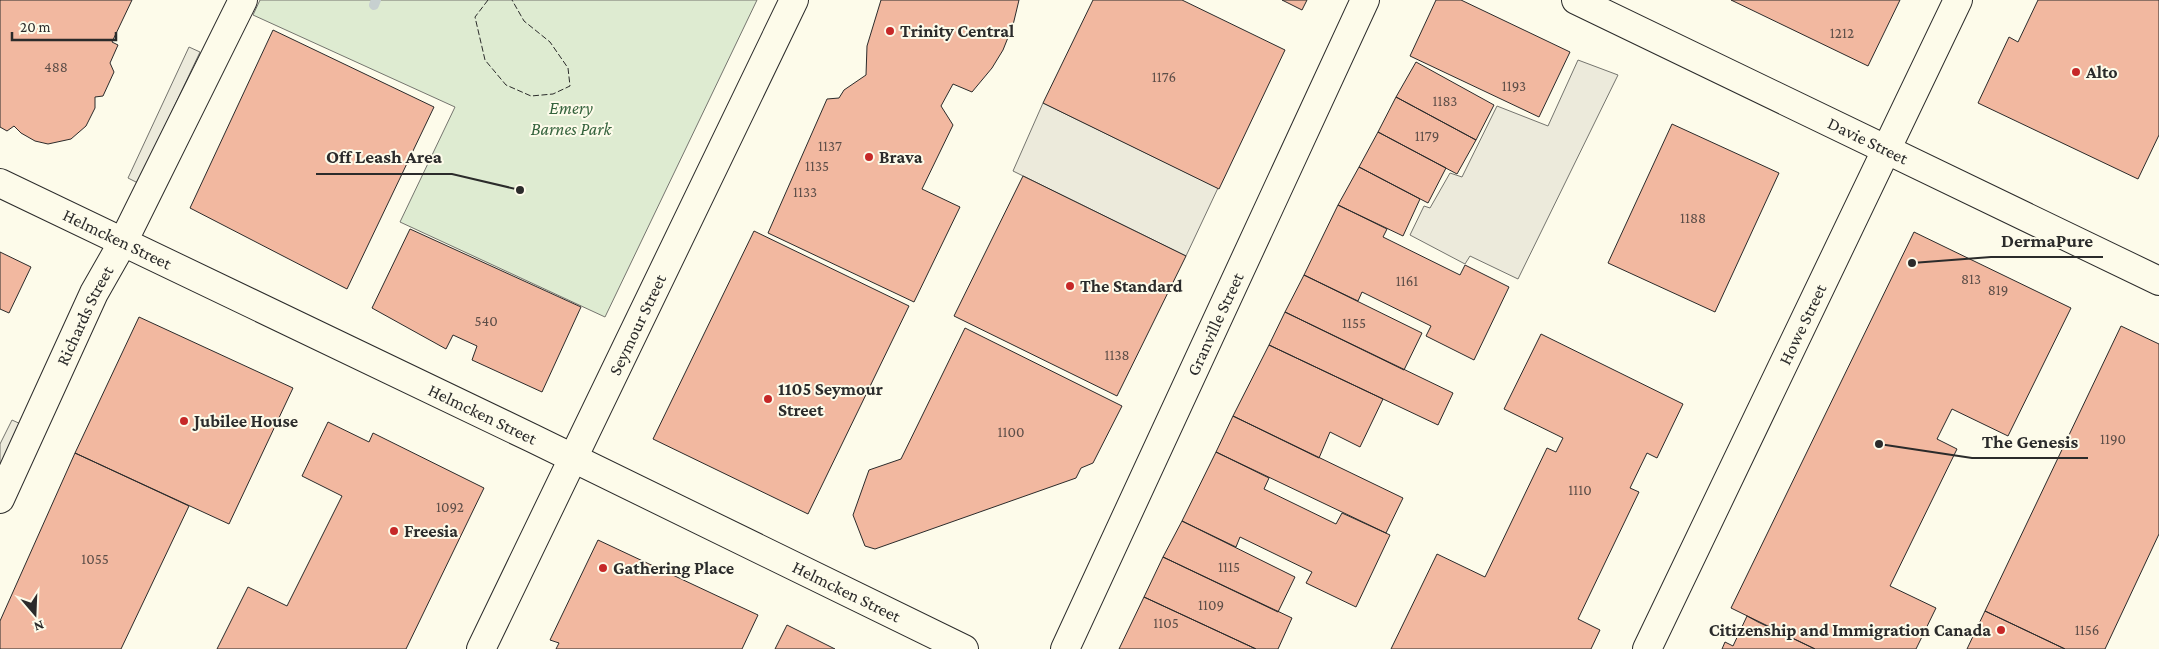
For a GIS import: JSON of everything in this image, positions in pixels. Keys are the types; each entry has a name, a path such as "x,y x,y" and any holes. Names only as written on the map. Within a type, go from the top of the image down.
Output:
{"main road":[{"name":"Richards Street","path":"0,499 94,293 123,242 243,0"},
{"name":"Seymour Street","path":"481,649 794,0"},
{"name":"Granville Street","path":"1065,649 1365,0"},
{"name":"Davie Street","path":"1576,0 2159,281"},
{"name":"Howe Street","path":"1646,649 1958,0"},
{"name":"Helmcken Street","path":"0,183 573,458 964,649"}],"green space":[{"name":"Emery Barnes Park","path":"260,0 757,0 605,317 400,222 455,107 253,15"}],"shaded area":[{"path":"189,47 200,52 138,183 128,178"},
{"path":"1578,60 1618,75 1518,279 1470,256 1465,264 1410,235 1424,206 1430,208 1450,173 1462,177 1497,106 1548,126"},
{"path":"1043,103 1218,188 1186,256 1013,171"},
{"path":"12,420 23,425 0,472 0,444"}],"building":[{"path":"0,0 132,0 112,42 118,45 110,63 114,72 103,96 95,97 95,108 86,126 71,139 48,144 35,141 21,133 14,126 7,131 0,127"},
{"name":"Brava","path":"881,0 1019,0 1013,25 1003,50 992,68 972,92 953,84 941,106 953,125 922,189 960,207 914,302 768,233 827,99 839,98 844,90 866,75 867,46"},
{"path":"1093,0 1182,0 1285,50 1219,189 1043,103"},
{"path":"1282,0 1307,0 1302,10"},
{"path":"1436,0 1461,0 1570,52 1539,117 1410,56"},
{"path":"1731,0 1900,0 1868,66"},
{"name":"Alto","path":"2038,0 2159,0 2159,135 2138,179 1978,103 2009,37 2018,42"},
{"path":"273,30 434,107 347,289 190,208"},
{"path":"1416,62 1494,105 1476,140 1396,97"},
{"path":"1396,97 1476,140 1457,174 1378,132"},
{"path":"1672,124 1779,173 1715,312 1608,263"},
{"path":"1378,132 1446,168 1428,203 1359,167"},
{"path":"1359,167 1420,199 1403,236 1338,205"},
{"name":"The Standard","path":"1023,176 1186,256 1117,396 954,316"},
{"path":"1338,205 1387,229 1383,237 1460,275 1465,265 1509,287 1474,360 1426,336 1431,326 1362,292 1358,301 1304,275"},
{"path":"410,229 581,307 542,392 472,360 477,346 453,335 446,349 372,308"},
{"name":"1105 Seymour Street","path":"754,231 909,306 808,514 653,439"},
{"path":"1914,232 2071,308 2008,436 1952,409 1937,439 1957,449 1890,586 1936,608 1916,649 1815,649 1731,608"},
{"path":"0,252 31,267 9,313 0,309"},
{"path":"1304,275 1422,333 1404,370 1285,312"},
{"path":"1285,312 1453,393 1438,425 1269,345"},
{"name":"Jubilee House","path":"139,317 293,388 229,524 75,453"},
{"path":"2121,326 2159,344 2159,534 2105,649 2065,649 1985,611"},
{"path":"965,328 1122,406 1093,463 1081,468 1076,478 875,549 865,546 853,515 869,470 901,459"},
{"path":"1541,334 1683,404 1657,458 1647,453 1630,488 1639,492 1578,619 1600,630 1591,649 1391,649 1437,554 1485,577 1547,448 1556,452 1563,438 1504,409"},
{"path":"1269,345 1383,399 1360,447 1330,432 1319,458 1233,416"},
{"path":"1233,416 1403,498 1386,533 1216,452"},
{"name":"Freesia","path":"328,422 369,442 373,433 484,488 406,649 217,649 248,587 287,606 342,496 302,476"},
{"path":"1216,452 1269,478 1264,489 1336,524 1342,513 1390,535 1356,607 1306,583 1312,572 1240,537 1236,547 1182,521"},
{"path":"75,453 189,506 121,649 0,649 0,621"},
{"path":"1182,521 1295,577 1278,612 1163,557"},
{"path":"598,540 758,615 742,649 556,649 559,643 550,640"},
{"path":"1163,557 1292,618 1278,649 1256,649 1144,597"},
{"path":"1144,597 1256,649 1119,649"},
{"name":"Citizenship and Immigration Canada","path":"1985,611 2065,649 1967,649"},
{"path":"1747,616 1815,649 1722,649 1725,642 1733,646"},
{"path":"787,625 835,649 775,649"}],"waterway":[{"path":"374,5 376,0"}],"fence":[{"path":"488,0 475,17 485,60 506,85 531,96 553,94 570,86 568,68 550,42 524,21 512,0"}],"place":[{"name":"Trinity Central","path":"890,31"},
{"name":"Alto","path":"2076,72"},
{"name":"Brava","path":"869,157"},
{"name":"Off Leash Area","path":"520,190"},
{"name":"DermaPure","path":"1912,263"},
{"name":"The Standard","path":"1070,286"},
{"name":"1105 Seymour Street","path":"768,399"},
{"name":"Jubilee House","path":"184,421"},
{"name":"The Genesis","path":"1879,444"},
{"name":"Freesia","path":"394,531"},
{"name":"Gathering Place","path":"603,568"},
{"name":"Citizenship and Immigration Canada","path":"2001,630"}]}
